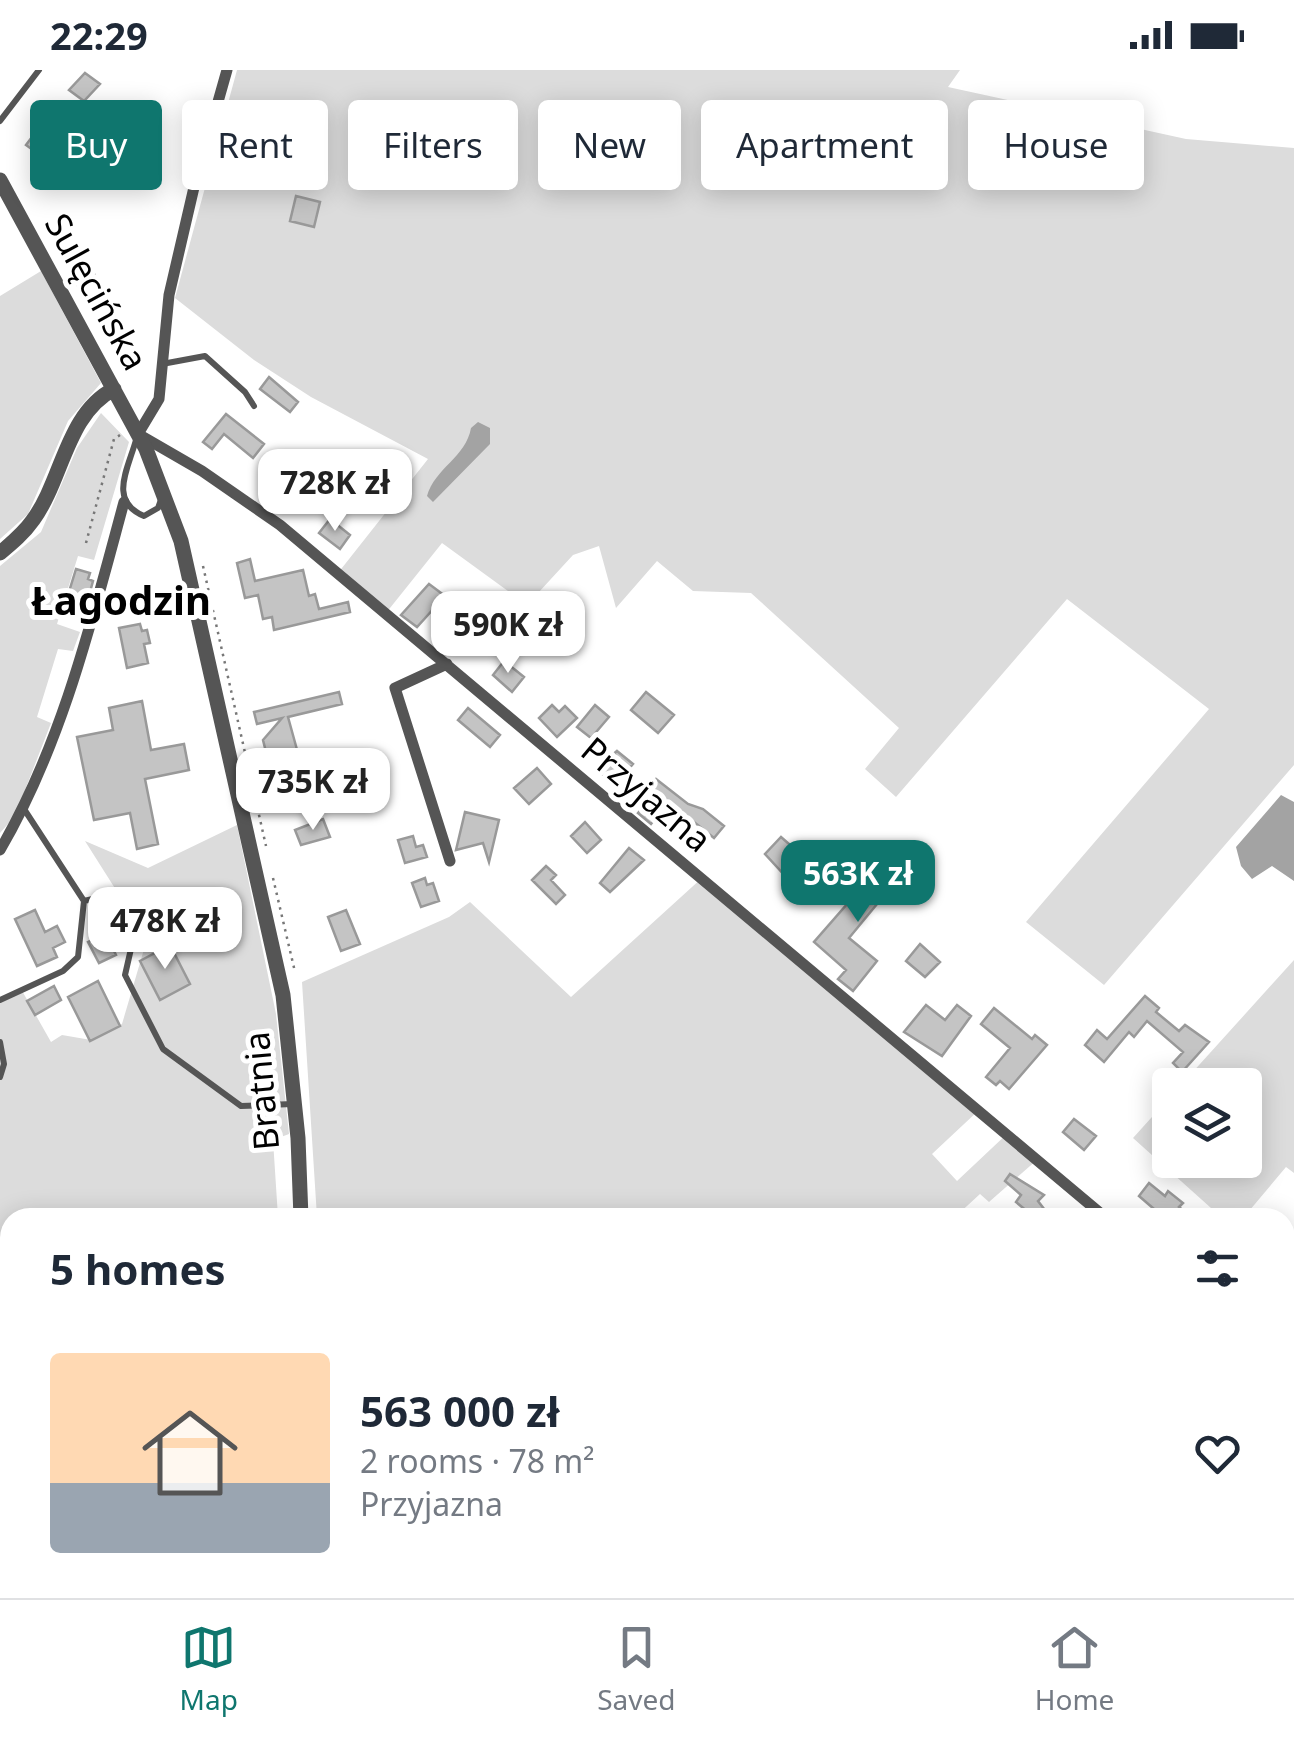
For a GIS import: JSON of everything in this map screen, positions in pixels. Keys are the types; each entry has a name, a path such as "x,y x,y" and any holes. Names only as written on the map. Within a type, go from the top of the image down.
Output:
{"street":[{"path":"136,430 158,399 169,295 194,184 228,70"},
{"name":"Sulęcińska","path":"0,180 136,430 163,493"},
{"path":"0,554 34,519 75,432 99,397 114,389"},
{"name":"Przyjazna","path":"136,430 280,525 1094,1208"},
{"name":"Bratnia","path":"163,493 181,542 283,995 300,1208"},
{"path":"0,850 24,809 86,644 124,502"},
{"path":"447,664 395,688 450,861"}],"lane":[{"path":"0,121 39,70"},
{"path":"162,364 205,356 246,392 254,406"},
{"path":"136,430 121,493 124,502 130,510 144,516 158,508 163,493"},
{"path":"0,1000 63,971 78,957 84,901 24,809"},
{"path":"84,901 97,898 128,924 133,940 126,976 163,1049 241,1106 294,1104"},
{"path":"0,1042 4,1064 0,1077"}],"path":[{"path":"86,543 114,440 136,430"}],"shaded area":[{"path":"237,70 960,70 948,87 1008,100 968,100 968,190 1144,190 1144,130 1186,139 1294,148 1294,765 1104,985 1026,922 1209,709 1067,599 896,797 865,769 899,728 751,593 693,591 657,561 616,608 599,546 573,555 527,605 442,543 386,613 338,573 428,459 311,397 254,360 175,298 204,190 328,190 328,100 229,100"},
{"path":"41,271 101,383 68,421 28,514 0,539 0,296"},
{"path":"101,413 129,442 94,560 78,556 57,624 80,632 73,651 58,649 37,717 51,723 15,816 0,833 0,566 41,532 77,448"},
{"path":"478,422 490,428 490,444 433,502 427,496 431,486"},
{"path":"1281,795 1294,802 1294,881 1272,866 1252,879 1241,866 1236,847"},
{"path":"237,825 276,1014 289,1134 273,1140 277,1208 0,1208 0,1000 21,989 51,1042 62,1035 91,1040 122,1024 147,939 85,841 148,868"},
{"path":"703,877 979,1110 932,1154 957,1181 1009,1132 1038,1159 989,1202 980,1194 965,1208 316,1208 302,982 449,917 470,902 571,997"},
{"path":"1294,960 1294,1173 1286,1167 1252,1208 1211,1208 1178,1178 1262,1178 1262,1068 1196,1068"},
{"path":"1152,1117 1152,1155 1133,1138"}],"building":[{"path":"85,73 100,84 85,100 69,90"},
{"path":"296,196 320,202 314,227 290,221"},
{"path":"87,261 98,281 81,291 69,271"},
{"path":"269,377 298,402 290,412 260,389"},
{"path":"226,414 264,444 253,458 224,434 212,449 203,442"},
{"path":"330,519 350,535 340,549 319,533"},
{"path":"250,559 255,581 303,570 309,596 315,594 319,609 348,602 350,612 274,630 272,617 263,619 258,595 245,598 237,563"},
{"path":"76,569 90,573 88,579 93,581 84,614 64,608"},
{"path":"429,584 445,596 417,627 401,615"},
{"path":"140,624 142,631 147,630 150,643 144,644 148,663 127,668 119,628"},
{"path":"504,661 524,677 512,692 493,675"},
{"path":"339,692 342,704 288,717 299,757 269,764 263,740 282,718 257,724 254,712"},
{"path":"646,692 674,715 658,733 631,710"},
{"path":"142,701 151,750 184,744 189,770 145,779 158,844 137,849 130,813 94,820 77,737 113,730 109,708"},
{"path":"552,705 559,712 565,706 577,718 557,737 539,718"},
{"path":"595,705 609,717 591,738 577,727"},
{"path":"468,708 500,735 490,747 458,720"},
{"path":"617,751 633,764 615,785 596,769"},
{"path":"537,768 551,784 529,804 514,788"},
{"path":"656,779 724,826 714,838 669,802 651,824 638,813 656,791 650,786"},
{"path":"465,812 499,820 489,862 483,843 456,850"},
{"path":"323,819 330,837 301,845 295,830"},
{"path":"585,822 601,840 587,853 571,836"},
{"path":"413,836 416,847 423,845 427,857 405,863 398,840"},
{"path":"781,837 820,871 801,893 765,854"},
{"path":"629,848 644,860 610,892 600,883"},
{"path":"890,855 906,869 849,938 877,961 853,991 838,979 846,970 814,942"},
{"path":"546,866 556,875 551,880 565,895 556,904 532,880"},
{"path":"425,878 427,885 433,883 439,901 421,907 412,883"},
{"path":"35,910 45,932 57,926 65,942 53,948 57,957 37,966 15,919"},
{"path":"346,910 360,944 341,951 328,917"},
{"path":"105,933 116,955 99,963 88,942"},
{"path":"920,944 940,962 925,977 906,961"},
{"path":"170,945 190,984 160,1000 140,961"},
{"path":"98,981 120,1026 90,1041 68,997"},
{"path":"54,986 61,1000 35,1015 27,1001"},
{"path":"1145,996 1159,1008 1156,1012 1179,1031 1185,1025 1209,1042 1186,1068 1178,1068 1173,1063 1183,1052 1147,1021 1134,1037 1129,1032 1104,1062 1085,1045 1097,1030 1107,1039"},
{"path":"926,1005 945,1020 957,1005 971,1016 942,1056 904,1032"},
{"path":"994,1008 1032,1039 1035,1035 1047,1045 1009,1089 986,1077 1010,1048 981,1024"},
{"path":"1074,1119 1096,1136 1084,1150 1063,1132"},
{"path":"1010,1174 1044,1195 1038,1201 1043,1208 1023,1208 1016,1202 1021,1195 1005,1181"},
{"path":"1149,1183 1165,1196 1168,1191 1183,1203 1180,1208 1153,1208 1139,1196"}],"district":[{"name":"Łagodzin","path":"121,601"}]}
